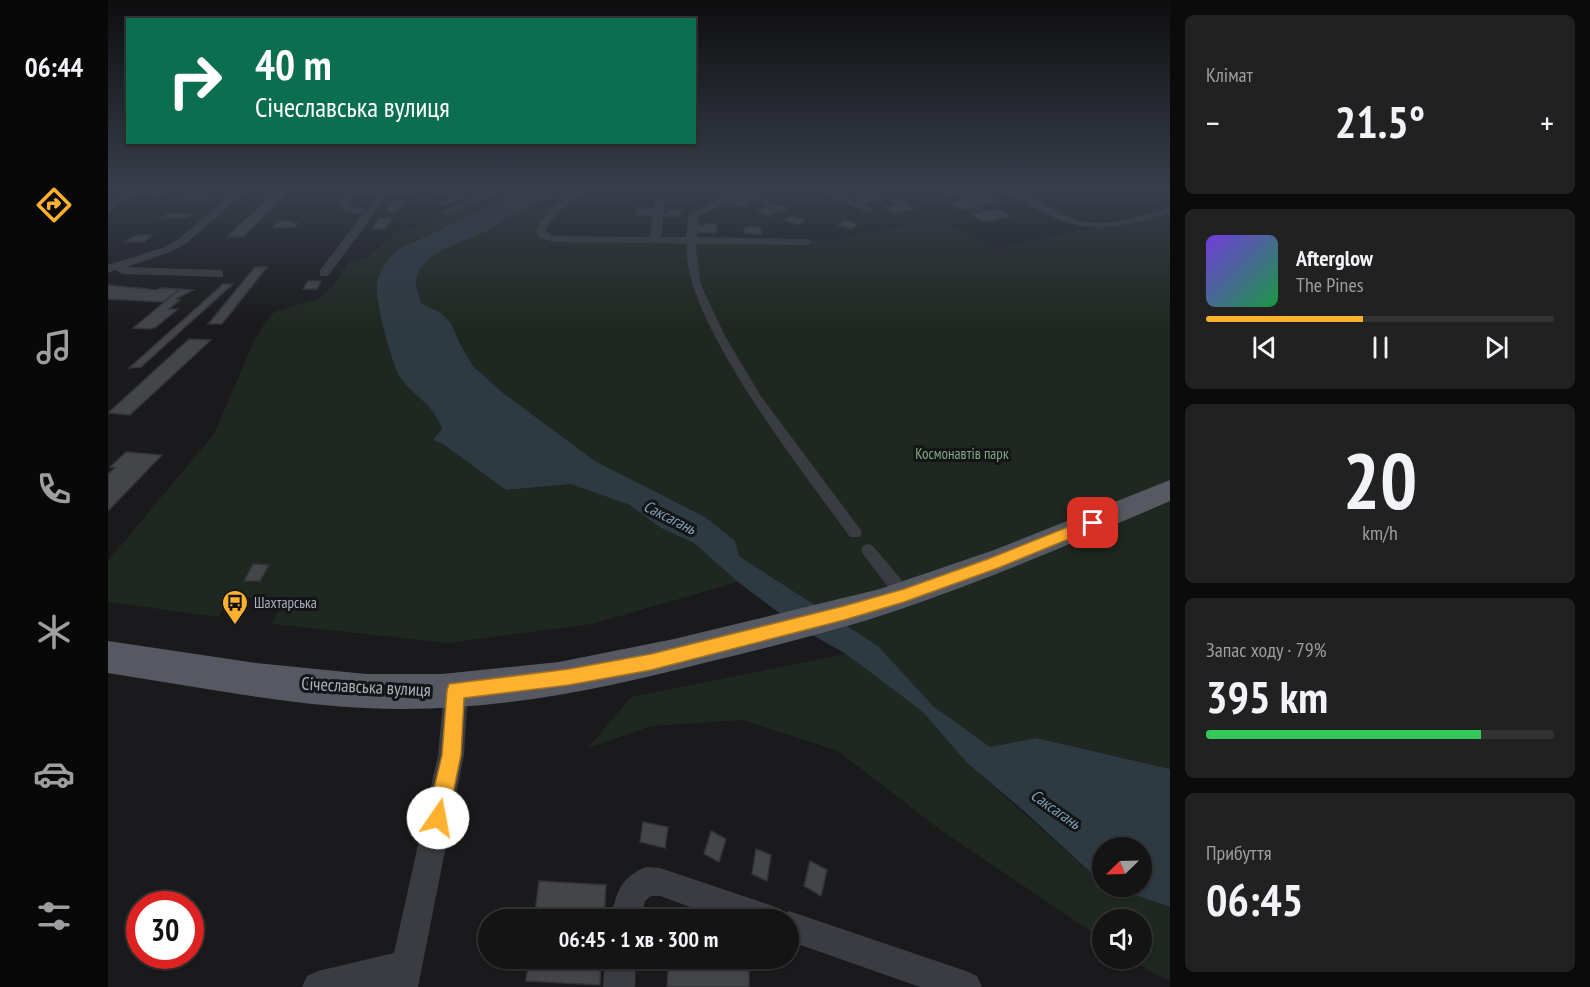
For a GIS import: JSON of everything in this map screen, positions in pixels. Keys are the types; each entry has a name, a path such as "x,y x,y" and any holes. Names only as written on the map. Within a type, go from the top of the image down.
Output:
{"main road":[{"name":"Січеславська вулиця","path":"108,657 356,690 401,692 456,690 592,673 651,662 904,596 1015,555 1170,490"}],"street":[{"path":"108,269 166,250 190,234"},
{"path":"324,273 354,234"},
{"path":"542,234 553,239 807,242"},
{"path":"655,239 656,234"},
{"path":"691,234 696,285 720,336 755,396 855,533"},
{"path":"108,269 219,274"},
{"path":"868,550 904,596"},
{"path":"318,987 404,977 451,755 456,690"},
{"path":"628,909 632,893 646,881 660,882 738,909"},
{"path":"799,929 966,987"},
{"path":"619,987 620,969"}],"green space":[{"path":"431,234 399,249 381,270 400,378 438,417 442,429 433,440 443,444 506,490 571,484 630,505 661,528 694,543 738,582 592,624 448,643 272,624 283,603 234,595 218,617 108,602 108,561 214,434 255,339 265,323 274,312 317,299 333,286 349,261 368,257 394,235"},
{"name":"Космонавтів парк","path":"480,234 826,241 862,234 967,234 994,249 1061,234 1170,234 1170,769 1036,738 990,747 933,706 878,646 739,556 705,517 595,461 503,393 473,366 451,323 440,312 422,304 417,291 416,282 420,269 425,262 440,251"},
{"path":"846,654 923,712 967,763 1092,874 1092,897 1142,897 1170,907 1170,980 1147,969 1152,969 1152,909 1092,909 1092,932 938,828 838,751 743,720 651,726 588,748 631,697"}],"water":[{"name":"Саксагань","path":"431,234 480,234 432,256 420,269 416,287 422,304 440,312 451,323 473,366 503,393 595,461 705,517 735,541 739,556 878,646 933,706 990,747 1036,738 1170,769 1170,907 1142,897 1152,897 1152,837 1092,837 1092,874 967,763 923,712 846,654 795,625 738,582 694,543 661,528 630,505 571,484 506,490 443,444 433,440 442,429 435,415 398,373 381,317 377,283 382,268 399,249"}],"building":[{"path":"230,234 246,234 243,237 227,237"},
{"path":"152,235 144,242 125,242 132,237"},
{"path":"255,267 267,267 222,324 208,324"},
{"path":"308,281 321,281 317,289 303,289"},
{"path":"223,284 233,284 141,367 129,368"},
{"path":"108,285 157,290 160,288 180,289 163,302 108,299"},
{"path":"180,289 193,290 176,299 180,300 169,309 178,309 156,327 133,328"},
{"path":"189,339 211,340 130,415 108,413"},
{"path":"126,452 162,455 108,511 108,474 115,468 110,467"},
{"path":"253,564 269,565 260,581 244,581"},
{"path":"643,822 668,827 665,848 640,842"},
{"path":"711,831 726,839 719,862 704,854"},
{"path":"756,849 771,855 767,881 752,874"},
{"path":"810,861 827,870 821,896 804,886"},
{"path":"539,881 606,885 605,909 535,909"},
{"path":"528,969 601,969 600,985 526,981"},
{"path":"668,969 749,969 749,987 667,987"}],"place":[{"name":"Шахтарська","path":"235,626"}],"route":[{"path":"438,818 451,755 456,690 569,677 651,662 844,613 904,596 1093,523"}]}
